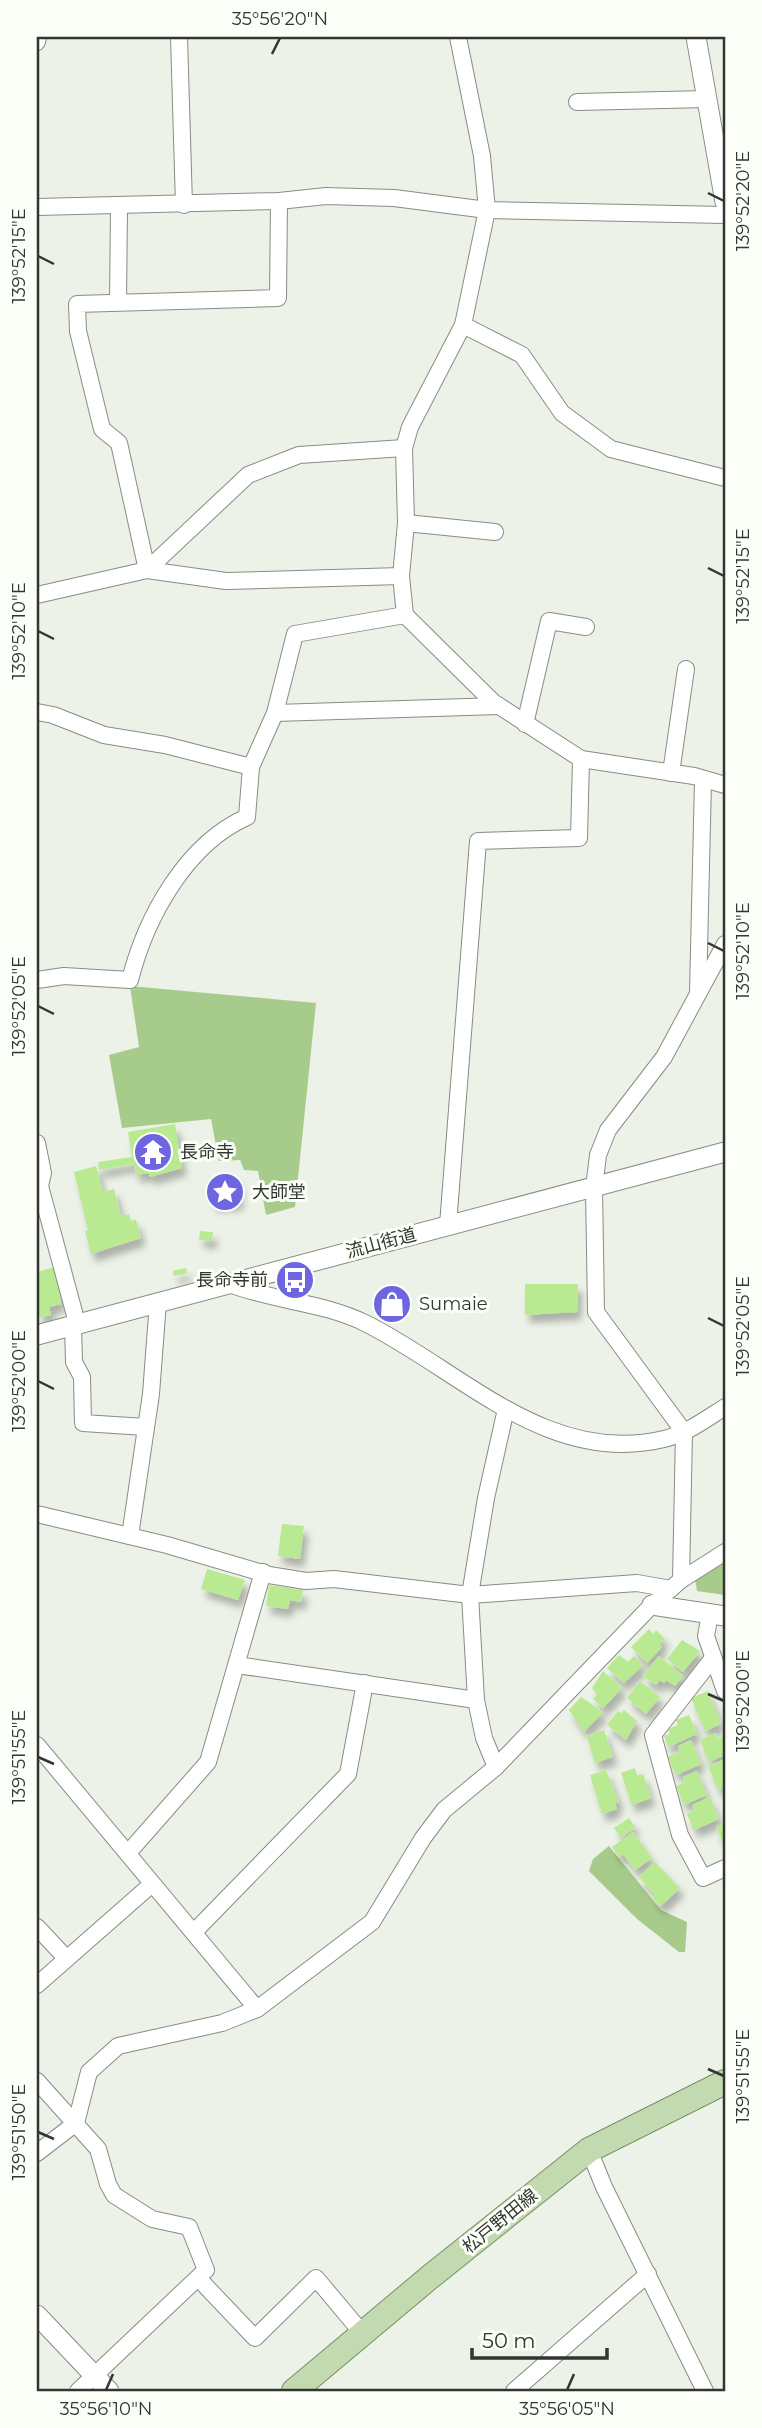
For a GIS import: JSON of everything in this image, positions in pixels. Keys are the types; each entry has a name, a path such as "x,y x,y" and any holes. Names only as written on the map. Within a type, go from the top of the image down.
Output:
{"main road":[{"name":"松戸野田線","path":"295,2391 590,2150 725,2082"}],"street":[{"path":"37,42 38,37"},
{"path":"179,37 184,205"},
{"path":"458,37 482,156 487,210 463,325 410,427 404,448 406,523 401,576 405,615 499,706 581,759 694,776 703,781 725,785"},
{"path":"695,37 725,202"},
{"path":"577,102 707,99"},
{"path":"37,207 184,205 326,196 394,198 487,210 725,215"},
{"path":"147,570 136,509 118,443 102,429 78,331 78,304 278,298 279,201"},
{"path":"118,302 119,207"},
{"path":"463,325 522,355 562,413 611,449 725,478"},
{"path":"147,570 248,475 299,456 404,448"},
{"path":"406,523 495,532"},
{"path":"37,595 147,570 226,581 401,576"},
{"path":"37,981 64,976 130,979 139,946 182,871 223,827 247,817 250,767 275,713 295,634 405,615"},
{"path":"525,724 549,621 586,627"},
{"path":"671,773 686,669"},
{"path":"275,713 499,706"},
{"path":"37,712 53,715 104,735 165,745 250,767"},
{"path":"448,1225 478,841 579,838 581,759"},
{"path":"698,999 703,781"},
{"path":"676,1584 684,1432 596,1312 594,1188 598,1154 608,1130 664,1057 698,999 725,944"},
{"path":"37,1143 43,1173 40,1186 75,1324 74,1362 82,1377 83,1423 146,1427"},
{"name":"流山街道","path":"37,1335 725,1152"},
{"path":"227,1283 257,1295 363,1322 530,1423 587,1440 639,1443 684,1432 725,1408"},
{"path":"130,1536 146,1427 158,1302"},
{"path":"496,1767 484,1738 477,1700 470,1595 486,1498 506,1409"},
{"path":"37,1514 306,1581 334,1579 470,1595 637,1583 676,1584"},
{"path":"37,2153 76,2123 89,2072 118,2046 222,2023 257,2009 372,1922 443,1810 496,1767 652,1605 676,1584 725,1552"},
{"path":"128,1853 208,1762 263,1572"},
{"path":"652,1605 717,1615 706,1636 725,1691"},
{"path":"713,1658 653,1735 680,1835 704,1878 725,1868"},
{"path":"237,1665 477,1700"},
{"path":"194,1932 348,1774 365,1683"},
{"path":"37,1745 257,2009"},
{"path":"37,1985 152,1884"},
{"path":"37,1927 66,1958"},
{"path":"37,2081 98,2149 108,2184 114,2194 152,2219 189,2227 206,2270 78,2391"},
{"path":"590,2150 705,2391"},
{"path":"514,2391 648,2274"},
{"path":"198,2278 255,2338 316,2278 363,2334"},
{"path":"37,2315 109,2391"}],"green space":[{"path":"130,986 316,1003 295,1207 266,1215 258,1171 244,1170 240,1160 219,1161 211,1119 122,1128 109,1055 139,1047"},
{"path":"725,1559 725,1595 697,1591 695,1579"},
{"path":"609,1846 661,1910 687,1922 685,1952 679,1952 637,1919 589,1871 593,1859"}],"building":[{"path":"175,1124 182,1168 150,1177 149,1173 136,1175 134,1164 99,1170 98,1162 132,1157 128,1132"},
{"path":"96,1166 103,1192 114,1189 121,1216 129,1214 131,1221 136,1220 141,1238 91,1254 74,1172"},
{"path":"237,1176 239,1202 213,1204 211,1179"},
{"path":"200,1231 213,1232 212,1241 199,1240"},
{"path":"55,1267 61,1304 49,1307 51,1315 40,1318 37,1305 37,1272"},
{"path":"186,1268 187,1273 174,1276 173,1271"},
{"path":"525,1284 578,1284 577,1312 525,1315"},
{"path":"282,1524 304,1526 300,1559 278,1556"},
{"path":"207,1569 245,1580 238,1600 201,1589"},
{"path":"269,1585 303,1590 301,1602 290,1600 288,1609 266,1606"},
{"path":"649,1629 653,1634 656,1630 665,1639 659,1644 662,1647 647,1663 631,1647"},
{"path":"682,1640 700,1651 683,1672 667,1659"},
{"path":"619,1655 628,1662 634,1656 643,1665 624,1683 607,1668"},
{"path":"659,1656 683,1676 675,1686 666,1680 664,1683 660,1680 656,1685 643,1676"},
{"path":"603,1671 622,1688 603,1708 593,1699 597,1695 592,1688"},
{"path":"640,1681 660,1697 646,1714 627,1698"},
{"path":"708,1691 721,1724 705,1731 691,1698"},
{"path":"581,1697 603,1712 584,1732 569,1710"},
{"path":"624,1710 637,1721 626,1740 607,1725 618,1711 621,1713"},
{"path":"689,1715 697,1734 668,1747 664,1736 670,1734 668,1729 678,1725 676,1720"},
{"path":"604,1730 613,1757 595,1763 587,1736"},
{"path":"715,1733 718,1738 725,1735 725,1755 709,1762 700,1740"},
{"path":"691,1740 701,1764 676,1775 668,1757 680,1751 678,1746"},
{"path":"725,1759 725,1787 718,1790 708,1766"},
{"path":"635,1768 637,1776 643,1774 651,1798 632,1805 621,1773"},
{"path":"606,1770 619,1802 615,1803 617,1809 602,1814 590,1775"},
{"path":"697,1771 707,1795 684,1805 676,1786 685,1782 683,1777"},
{"path":"710,1797 719,1819 694,1830 687,1814 694,1810 692,1805"},
{"path":"629,1818 635,1827 621,1838 614,1828"},
{"path":"725,1823 725,1848 716,1827"},
{"path":"633,1832 652,1858 635,1870 623,1854 619,1857 612,1847"},
{"path":"655,1862 680,1888 661,1906 652,1898 655,1895 639,1877"}],"place":[{"name":"長命寺","path":"153,1152"},
{"name":"大師堂","path":"225,1192"},
{"name":"長命寺前","path":"295,1280"},
{"name":"Sumaie","path":"392,1304"}]}
